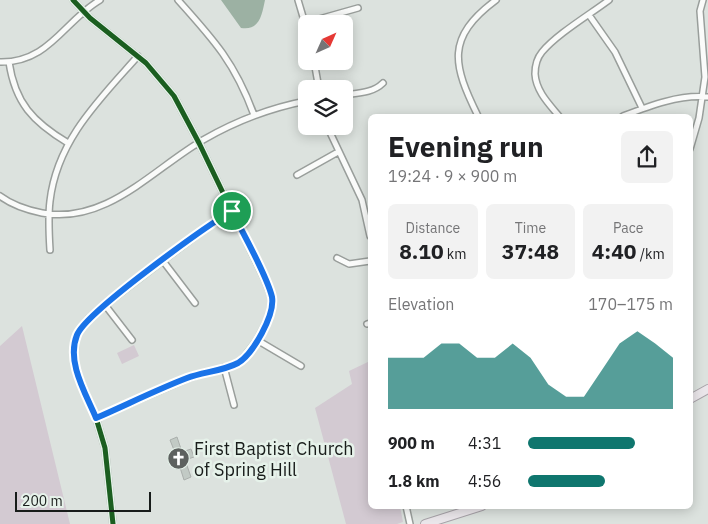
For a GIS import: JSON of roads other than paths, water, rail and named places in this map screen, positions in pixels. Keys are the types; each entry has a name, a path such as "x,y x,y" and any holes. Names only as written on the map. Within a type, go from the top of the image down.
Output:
{"main road":[{"path":"693,397 708,389"},
{"path":"425,524 472,509"}],"street":[{"path":"73,0 84,13 138,56 161,78 174,96 199,142 272,298 270,315 257,340 241,361 188,378 96,418"},
{"path":"0,62 26,58 48,47 100,0"},
{"path":"178,0 228,59 245,90 254,115"},
{"path":"298,0 303,15"},
{"path":"477,114 460,76 458,62 460,44 474,19 496,0"},
{"path":"557,114 545,100 539,89 535,75 538,59 542,52 556,39 608,0"},
{"path":"693,139 706,97 700,11 703,0"},
{"path":"337,15 358,8"},
{"path":"589,15 615,52 642,108"},
{"path":"50,250 49,214 54,178 68,143 83,120 138,56"},
{"path":"9,62 13,82 22,103 34,120 44,129 68,143"},
{"path":"353,94 370,91 378,88 383,83"},
{"path":"628,114 642,108 678,100 706,97"},
{"path":"0,196 23,208 49,214 70,215 92,210 120,197 199,142 254,115 298,103"},
{"path":"331,135 362,200 368,227"},
{"path":"297,175 338,152"},
{"path":"114,524 105,448 96,418 76,370 74,358 77,334 89,318 105,305 210,225 232,211"},
{"path":"337,258 349,264 368,262"},
{"path":"163,261 195,303"},
{"path":"105,305 132,340"},
{"path":"257,340 301,366"},
{"path":"224,367 234,405"},
{"path":"407,509 410,524"}],"place":[{"name":"First Baptist Church of Spring Hill","path":"178,459"}]}
